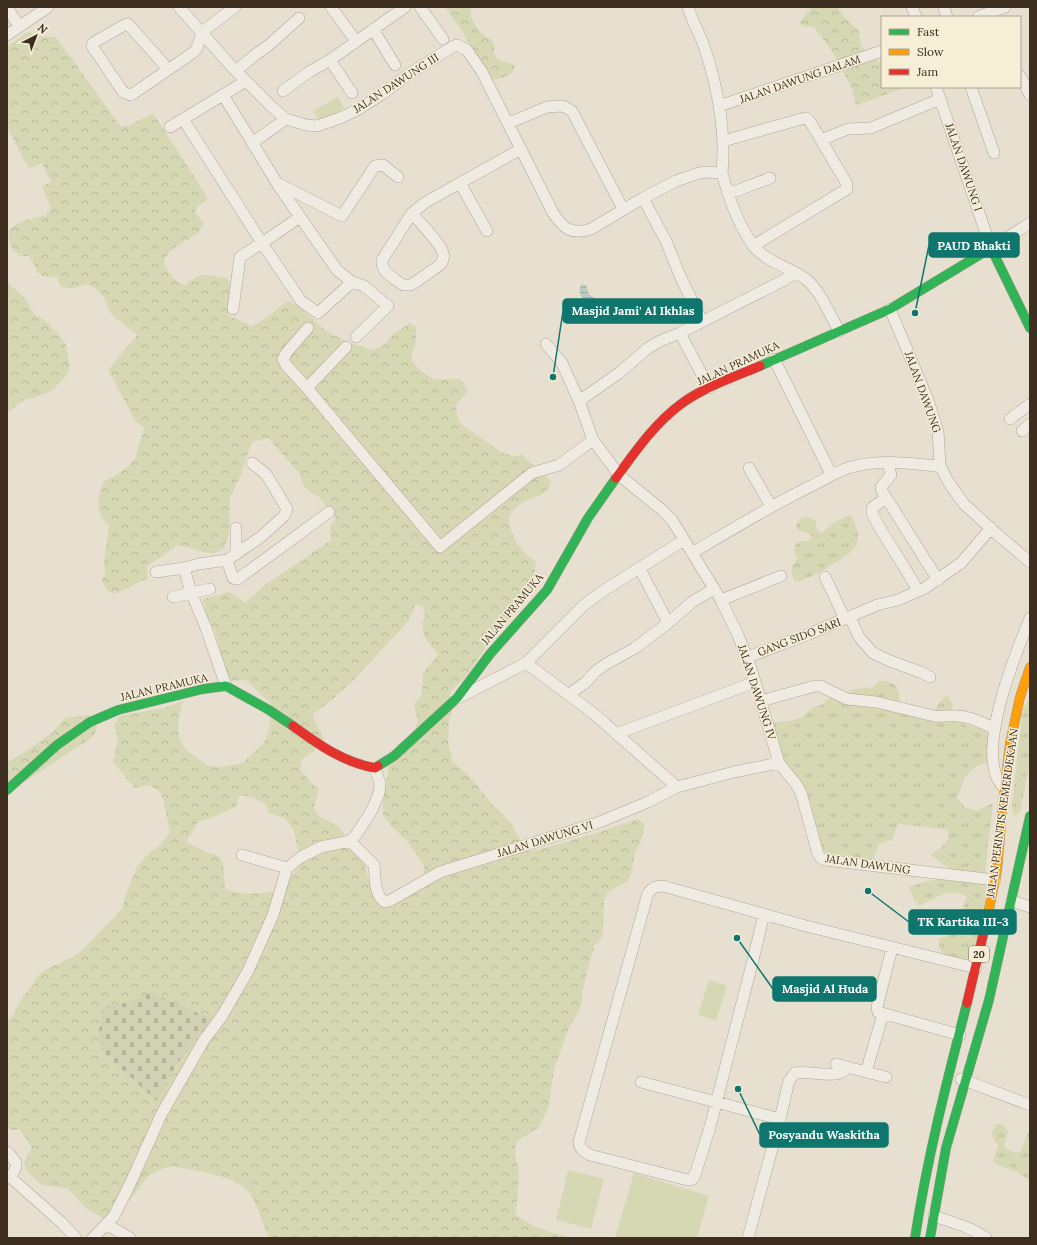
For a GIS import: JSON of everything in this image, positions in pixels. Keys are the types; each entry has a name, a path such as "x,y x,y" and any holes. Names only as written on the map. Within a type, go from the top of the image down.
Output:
{"main road":[{"name":"JALAN PRAMUKA","path":"375,768 394,756 458,698 490,654 547,590 588,518 643,441 681,404 709,388 890,309 991,248"},
{"path":"991,248 1030,328"},
{"name":"JALAN PERINTIS KEMERDEKAAN","path":"915,1238 926,1173 943,1094 960,1035 995,880 1004,788 1012,733 1030,667"},
{"name":"JALAN PRAMUKA","path":"7,790 57,745 90,722 118,710 226,686"},
{"path":"226,686 269,710 336,755 360,765 375,768"},
{"path":"1020,701 1030,694"},
{"name":"JALAN PERINTIS KEMERDEKAAN","path":"930,1238 946,1148 989,1000 1030,816"}],"street":[{"path":"7,7 19,26"},
{"path":"7,35 48,7"},
{"name":"JALAN DAWUNG III","path":"179,7 246,81 286,119 300,124 317,126 340,118 359,109 408,74 457,45 467,50 482,72 509,123 553,213 561,224 567,229 575,232 591,228 676,181 699,172 722,173"},
{"path":"168,69 128,24 93,43 92,46 123,92 130,95 194,52 197,48 202,32 235,7"},
{"path":"331,7 356,41"},
{"path":"283,90 330,60 405,7"},
{"path":"420,7 443,39"},
{"path":"688,7 705,48 718,96 723,141 722,173 731,202 754,246 763,254 807,280 814,288 840,331"},
{"path":"990,15 1005,7"},
{"path":"237,70 269,45 299,18"},
{"path":"373,29 395,66"},
{"name":"JALAN DAWUNG DALAM","path":"719,106 881,51"},
{"path":"330,60 352,94"},
{"path":"1021,78 1030,95"},
{"path":"170,127 246,81"},
{"name":"JALAN DAWUNG I","path":"936,88 991,248"},
{"path":"971,88 994,153"},
{"path":"223,95 276,183 337,270 352,282 364,286 388,306 356,337"},
{"path":"821,140 848,128 871,128 940,100"},
{"path":"509,123 547,107 563,106 572,112 623,209"},
{"path":"723,141 805,118 809,120 847,184 847,189 754,246"},
{"path":"183,119 301,301 318,313 352,282"},
{"path":"252,142 286,119"},
{"path":"412,213 440,246 444,254 443,261 440,265 411,285 403,286 384,271 381,266 382,260 412,213 426,202 521,149"},
{"path":"276,183 342,216 375,166 384,165 398,177"},
{"path":"727,191 736,191 770,178"},
{"path":"460,183 487,231"},
{"path":"643,198 666,241 681,278 702,321"},
{"path":"233,309 240,257 300,217"},
{"path":"991,248 1030,223"},
{"path":"579,401 619,373 648,348 784,280 795,273"},
{"name":"JALAN DAWUNG","path":"890,309 915,367 938,431 940,466 949,483 964,504 1030,562"},
{"path":"308,328 287,352 283,359 286,365 440,547 532,473 560,465 593,440"},
{"path":"680,333 709,388"},
{"name":"JALAN DAWUNG IV","path":"546,344 562,364 579,401 593,440 619,474 672,520 714,589 748,657 779,763"},
{"path":"307,388 346,347"},
{"path":"774,359 831,474"},
{"path":"1010,419 1030,404"},
{"path":"156,572 184,568 232,557 253,543 284,516 287,509 266,474 252,463"},
{"path":"692,553 771,506 831,474 854,466 869,463 940,466"},
{"path":"888,463 891,475 881,487 882,491 938,580"},
{"path":"749,468 771,506"},
{"path":"886,498 872,508 872,513 905,566 918,592"},
{"path":"236,528 232,557 233,578 238,579 329,512"},
{"name":"GANG SIDO SARI","path":"748,657 848,618 877,605 894,601 918,592 938,580 961,563 991,528"},
{"path":"458,698 526,663 579,609 606,589 684,540"},
{"path":"184,568 191,592 206,628 226,686"},
{"path":"640,569 668,623"},
{"path":"720,600 781,576"},
{"path":"825,577 848,618"},
{"path":"173,597 210,589"},
{"path":"569,694 585,683 606,664 635,648 668,623 692,602 714,589"},
{"name":"GANG SIDO SARI","path":"848,618 859,637 873,653 930,677"},
{"path":"1004,788 996,776 993,760 994,728 1011,669 1030,618"},
{"path":"526,663 593,713 677,787"},
{"path":"616,734 755,682"},
{"path":"761,701 815,686 820,686 847,699 882,703 934,716 957,716 976,720 994,728"},
{"name":"JALAN DAWUNG","path":"779,763 801,792 818,854 821,858 825,860 995,880"},
{"name":"JALAN DAWUNG VI","path":"350,841 374,865 376,887 380,898 385,902 392,900 440,872 597,823 648,802 677,787 734,772 779,763"},
{"path":"93,1238 114,1216 162,1113 248,971 273,915 287,868 301,857 321,848 350,841 372,810 379,793 380,784 375,768"},
{"path":"242,855 287,868"},
{"path":"764,914 716,1102 699,1165 693,1179 688,1180 583,1151 580,1147 580,1142 648,893 656,886 663,886 892,948 976,968"},
{"path":"1012,901 1030,907"},
{"path":"892,948 877,1007 878,1012 960,1035"},
{"path":"866,1072 883,1014"},
{"path":"748,1238 789,1081 795,1073 807,1072 839,1074 844,1072 842,1066 886,1077"},
{"path":"949,1075 966,1080 1030,1105"},
{"path":"641,1082 780,1119"},
{"path":"7,1152 15,1160 17,1165 16,1169 8,1176 56,1218 76,1238"},
{"path":"934,1216 979,1233 986,1238"},
{"path":"106,1224 130,1238"}],"green space":[{"path":"445,7 472,7 470,13 473,21 481,32 493,42 496,57 515,66 511,73 501,78 488,80 463,32"},
{"path":"810,7 837,7 845,18 859,31 861,46 881,63 881,88 904,88 858,105 855,102 852,89 832,51 814,27 803,26 799,23"},
{"path":"29,32 39,36 56,37 121,127 130,125 153,113 208,198 197,207 195,212 204,224 198,233 171,250 165,258 164,264 175,280 185,285 195,278 205,275 227,278 232,286 228,315 251,326 266,318 288,301 297,305 327,332 353,344 370,349 375,349 384,345 390,337 410,323 416,327 416,340 411,359 416,365 425,374 432,378 442,380 458,379 468,391 456,405 457,415 461,424 503,453 512,456 522,455 551,481 550,486 544,493 522,503 509,515 509,522 516,542 530,557 536,561 533,587 512,617 490,641 466,677 452,690 450,694 452,714 449,718 448,742 453,762 469,776 492,804 512,824 528,851 538,850 593,834 638,819 645,824 640,843 635,851 632,872 628,881 608,892 604,900 603,930 601,939 594,946 582,992 582,1001 579,1011 569,1027 554,1070 548,1108 539,1127 516,1143 515,1154 519,1173 515,1213 528,1223 550,1232 573,1238 269,1238 253,1198 244,1187 225,1178 173,1166 149,1175 130,1200 115,1208 104,1219 87,1209 67,1188 42,1185 26,1169 24,1163 32,1147 19,1129 11,1130 7,1127 7,1021 13,1015 22,998 33,985 37,977 43,971 77,955 122,909 136,868 170,833 163,799 160,792 149,785 135,788 113,762 118,738 114,725 119,716 164,708 183,701 179,718 178,733 180,740 189,752 204,764 213,767 243,763 266,739 270,724 271,704 246,680 226,681 215,631 207,616 203,599 229,592 245,603 265,585 331,540 330,526 336,518 318,496 311,493 304,486 299,473 268,438 252,442 241,475 230,497 229,535 224,548 213,553 207,553 178,545 147,566 148,578 115,594 107,590 102,581 105,573 104,563 109,525 101,515 98,500 103,482 121,472 135,459 144,428 136,422 108,370 137,335 111,314 103,296 96,289 88,284 70,289 60,286 57,277 45,277 38,273 29,256 17,253 10,244 9,230 21,222 45,216 51,208 42,186 51,182 42,163 30,168 25,162 7,127 7,47","holes":["415,605 422,606 425,615 422,624 424,636 438,655 423,673 422,694 414,704 418,721 414,731 387,757 388,771 383,803 383,815 392,827 407,841 424,866 424,887 416,892 389,899 372,888 368,879 365,865 356,853 348,847 343,833 338,826 319,816 314,808 319,789 310,782 300,769 302,759 311,753 324,739 312,715 342,691 369,664 404,626","242,795 254,798 267,805 268,813 285,818 294,831 301,864 292,875 284,891 239,893 225,888 223,863 218,855 208,853 186,842 199,821 213,817 236,807 238,798"]},
{"path":"337,97 344,108 321,122 313,111"},
{"path":"7,282 25,298 35,315 44,320 66,344 70,368 65,377 53,390 34,398 25,399 7,413"},
{"path":"850,515 853,518 858,533 857,545 852,551 822,571 799,582 795,581 792,575 792,570 793,565 797,560 794,550 796,544 801,541 808,541 812,538 810,534 798,530 796,527 797,523 804,518 811,518 816,522 816,528 821,533 836,521"},
{"path":"878,681 892,683 896,686 900,697 899,703 931,713 947,695 953,704 952,712 967,726 977,727 990,732 991,762 977,766 968,774 957,799 966,808 977,811 993,803 985,873 951,870 931,855 947,842 949,833 946,829 898,824 892,840 879,844 873,861 821,852 807,791 782,761 772,722 790,721 803,717 813,707 822,705 829,698 847,695 850,690 854,689 873,687"},
{"path":"1030,701 1030,762 1020,812 1013,815 1012,804 1023,708 1027,702"},
{"path":"89,715 97,727 91,738 26,781 7,785 7,761 25,752 52,733 65,718"},
{"path":"940,879 988,884 973,962 944,954 940,950 939,945 940,938 952,933 956,927 967,897 960,894 948,893 920,905 914,900 909,887"},
{"path":"709,980 727,986 716,1020 698,1015"},
{"path":"150,992 211,1019 177,1064 157,1101 105,1054 98,1034 105,1007 133,1001"},
{"path":"997,1124 1004,1126 1008,1132 1004,1147 1015,1153 1020,1152 1030,1128 1030,1181 1019,1173 998,1165 993,1161 998,1146 992,1133"},
{"path":"568,1170 604,1179 591,1229 556,1220"},
{"path":"634,1173 709,1196 697,1238 615,1238"}],"shaded area":[{"path":"582,284 586,285 589,294 598,301 599,305 596,308 589,305 583,299 580,291"}],"traffic: fast":[{"path":"760,366 890,309 991,248 1030,328"},
{"path":"378,766 394,756 457,698 490,654 547,590 588,518 616,478"},
{"path":"7,790 57,745 90,722 118,710 203,689 226,686 269,710 293,726"},
{"path":"930,1238 946,1148 989,1000 1030,816"},
{"path":"915,1238 931,1149 967,1003"}],"traffic: slow":[{"path":"988,914 997,870 1010,744 1020,697 1030,667"}],"traffic: jam":[{"path":"616,478 654,429 681,404 709,387 760,366"},
{"path":"293,726 312,740 352,762 375,768 378,766"},
{"path":"967,1003 988,914"}],"place":[{"name":"PAUD Bhakti","path":"915,313"},
{"name":"Masjid Jami' Al Ikhlas","path":"553,377"},
{"name":"TK Kartika III-3","path":"868,891"},
{"name":"Masjid Al Huda","path":"737,938"},
{"name":"Posyandu Waskitha","path":"738,1089"}]}
